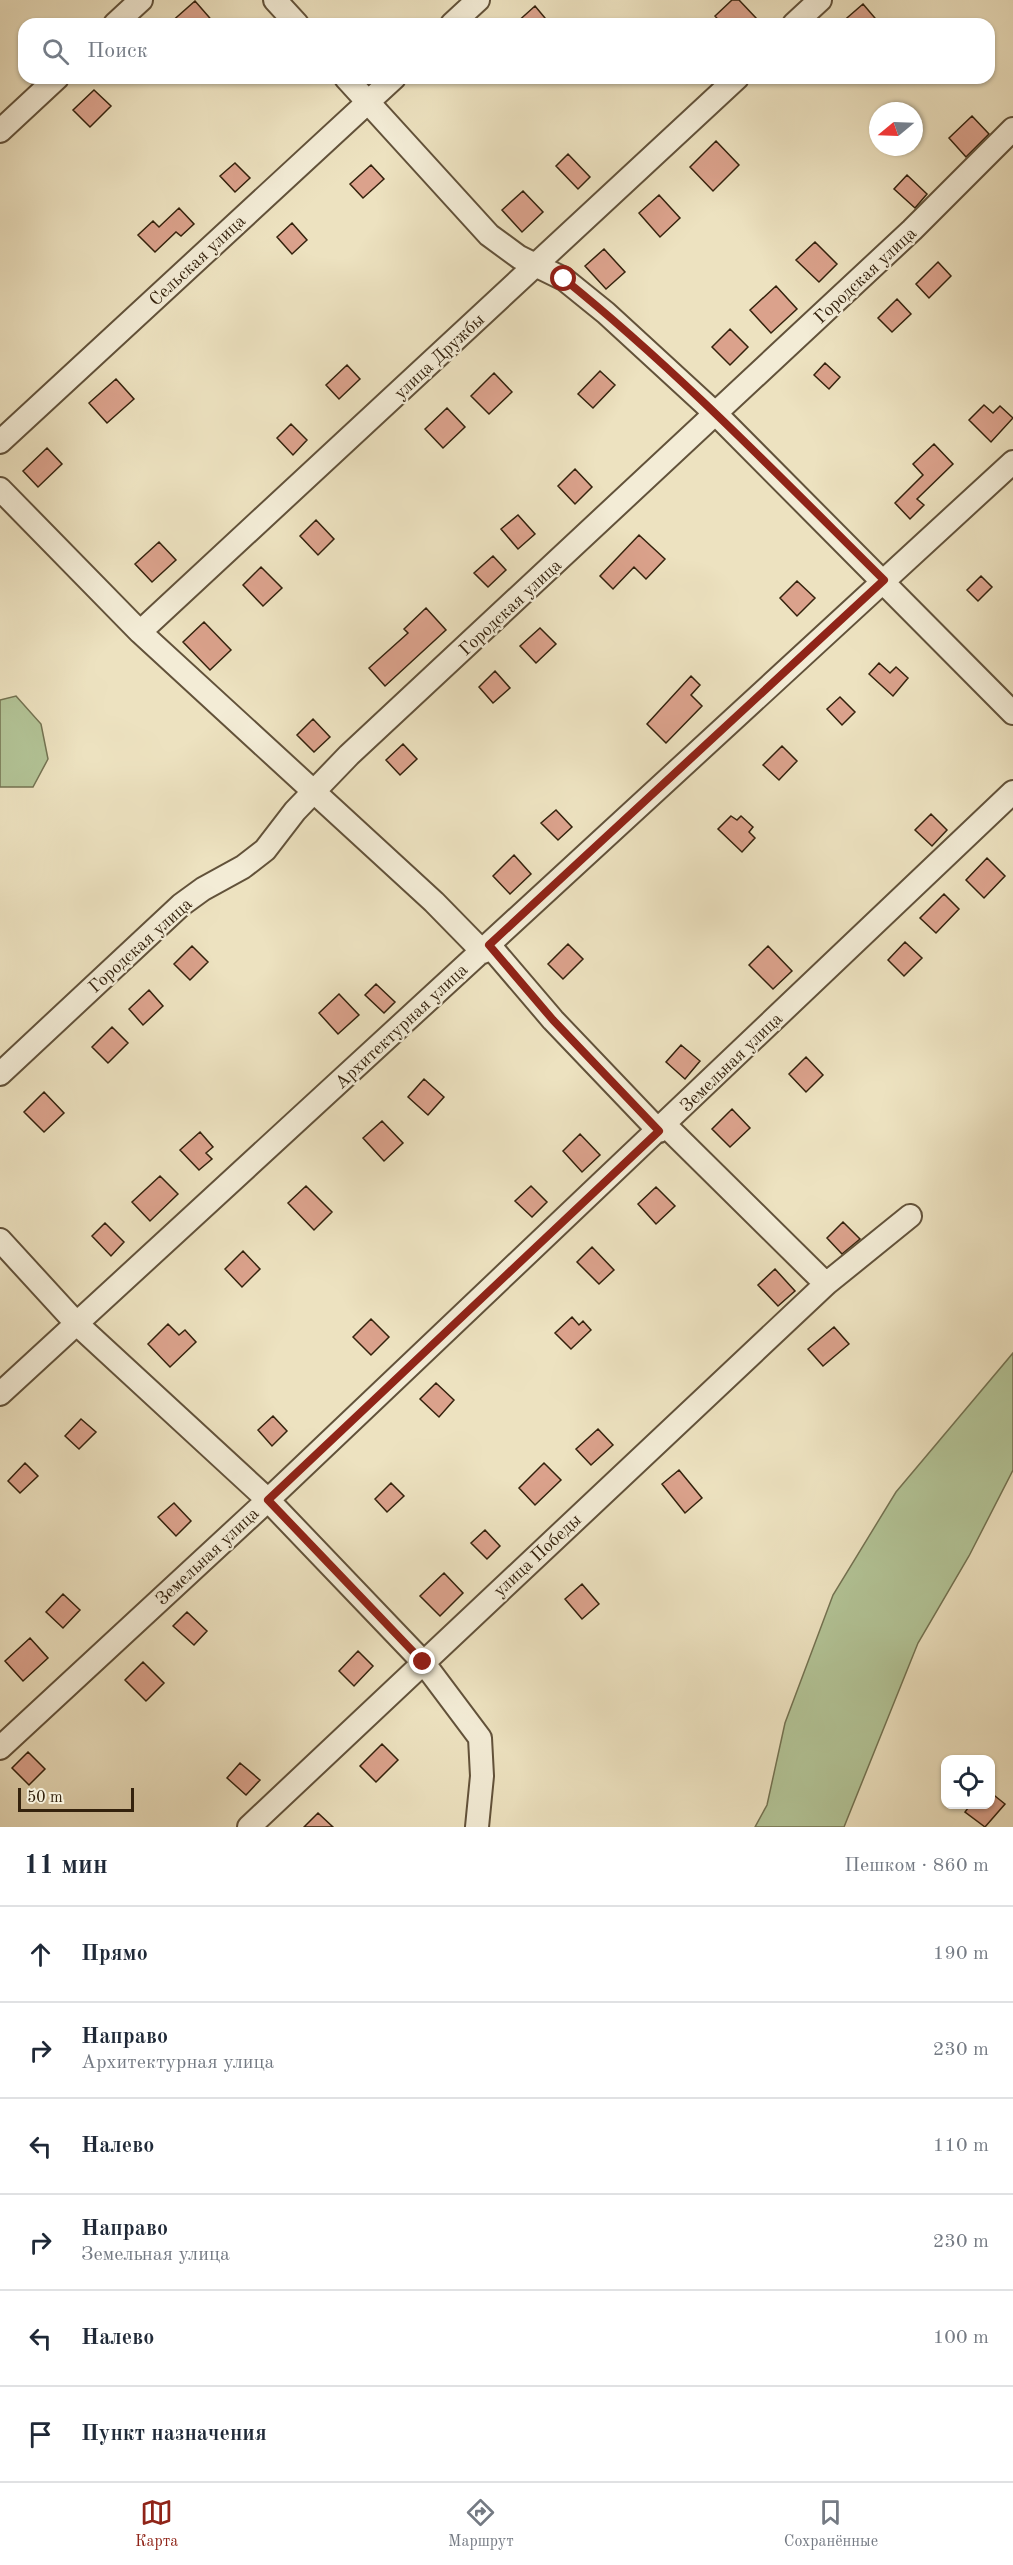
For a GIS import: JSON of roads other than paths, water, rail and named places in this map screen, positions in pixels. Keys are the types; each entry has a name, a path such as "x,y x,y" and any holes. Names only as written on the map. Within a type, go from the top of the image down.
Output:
{"street":[{"path":"122,18 141,0"},
{"path":"275,0 292,18"},
{"path":"458,18 478,0"},
{"path":"800,18 820,0"},
{"path":"0,131 51,84"},
{"path":"352,84 489,235 519,257 538,264 564,279 606,313 717,415 884,580 1013,713"},
{"name":"Сельская улица","path":"0,442 388,84"},
{"name":"улица Дружбы","path":"140,632 731,84"},
{"name":"Городская улица","path":"0,1074 180,905 203,889 243,867 265,850 295,811 349,755 717,415 912,230 1013,129"},
{"name":"Архитектурная улица","path":"0,1394 1013,462"},
{"path":"0,489 140,632 486,948 545,1012 662,1128 826,1284"},
{"name":"Земельная улица","path":"0,1748 268,1500 1013,792"},
{"name":"улица Победы","path":"249,1827 826,1284 910,1216"},
{"path":"0,1240 77,1324 268,1500 423,1662 480,1738 482,1776 477,1827"}]}
